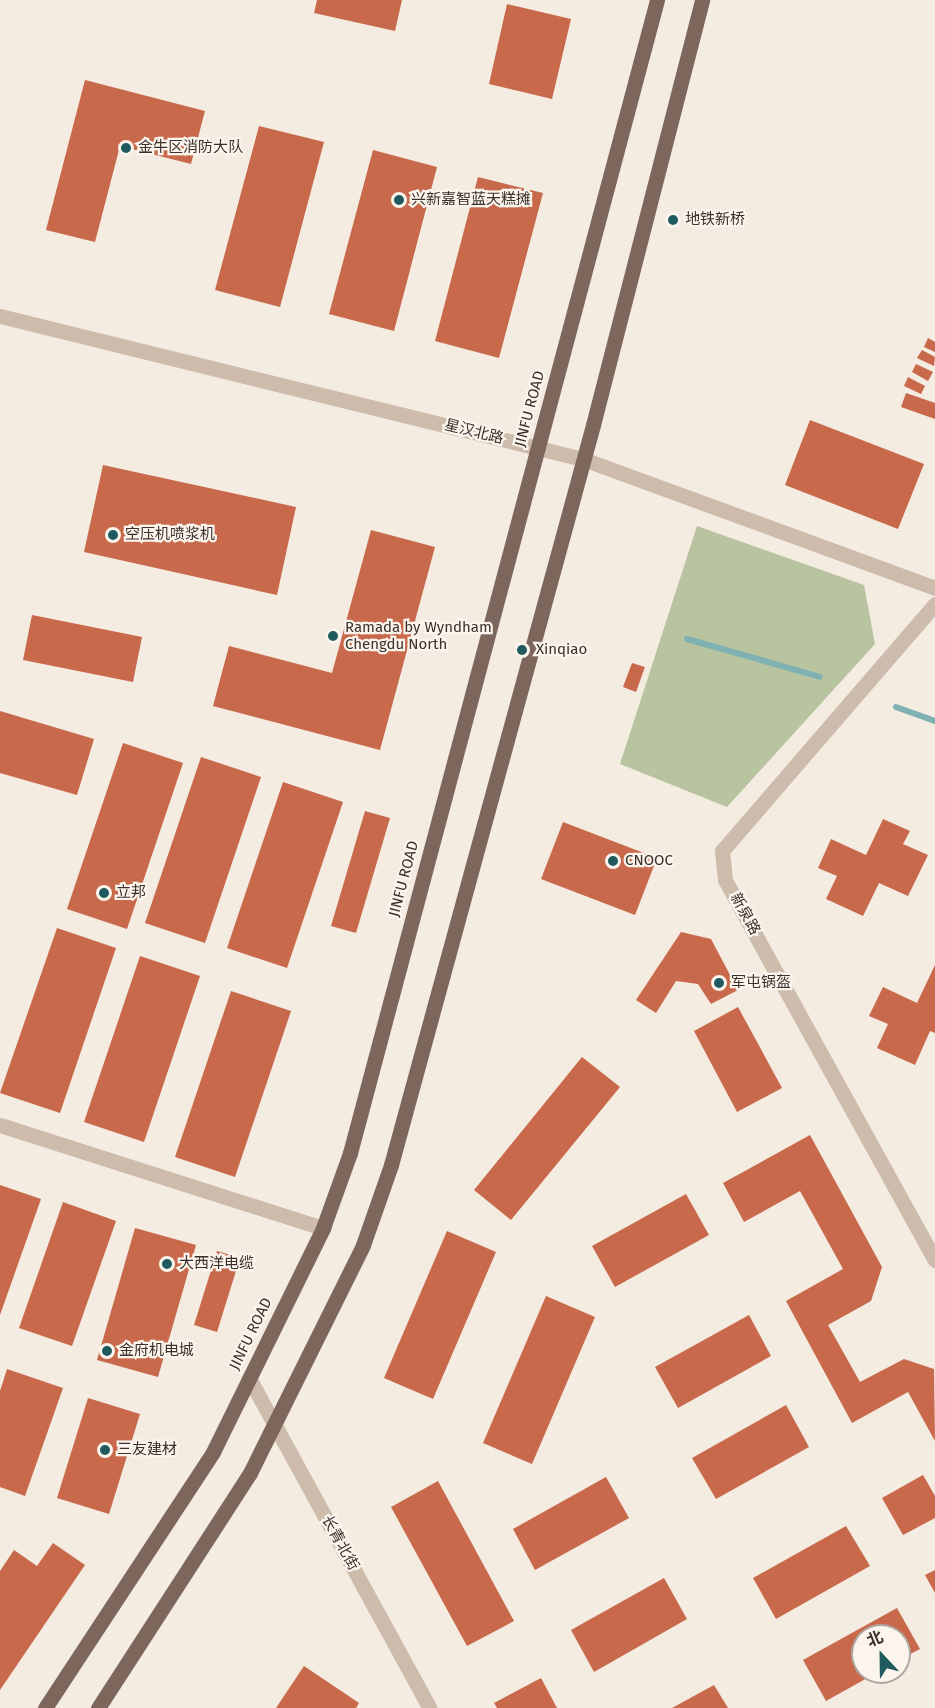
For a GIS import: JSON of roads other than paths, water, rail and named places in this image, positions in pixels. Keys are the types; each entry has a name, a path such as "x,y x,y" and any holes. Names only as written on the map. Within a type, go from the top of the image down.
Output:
{"main road":[{"name":"JINFU ROAD","path":"45,1708 213,1452 323,1228 350,1153 657,0"},
{"path":"98,1708 250,1473 363,1245 391,1166 583,459 702,0"}],"street":[{"name":"星汉北路","path":"0,316 583,459 935,588"},
{"name":"新泉路","path":"935,604 722,851 726,880 935,1260"},
{"path":"0,1125 323,1228"},
{"name":"长青北街","path":"249,1378 430,1708"}],"waterway":[{"path":"687,639 820,677"},
{"path":"896,707 935,721"}],"place":[{"name":"金牛区消防大队","path":"126,148"},
{"name":"兴新嘉智蓝天糕摊","path":"399,200"},
{"name":"地铁新桥","path":"673,220"},
{"name":"空压机喷浆机","path":"113,535"},
{"name":"Ramada by Wyndham Chengdu North","path":"333,636"},
{"name":"Xinqiao","path":"522,650"},
{"name":"CNOOC","path":"613,861"},
{"name":"立邦","path":"104,893"},
{"name":"军屯锅盔","path":"719,983"},
{"name":"大西洋电缆","path":"167,1264"},
{"name":"金府机电城","path":"107,1351"},
{"name":"三友建材","path":"105,1450"}]}
